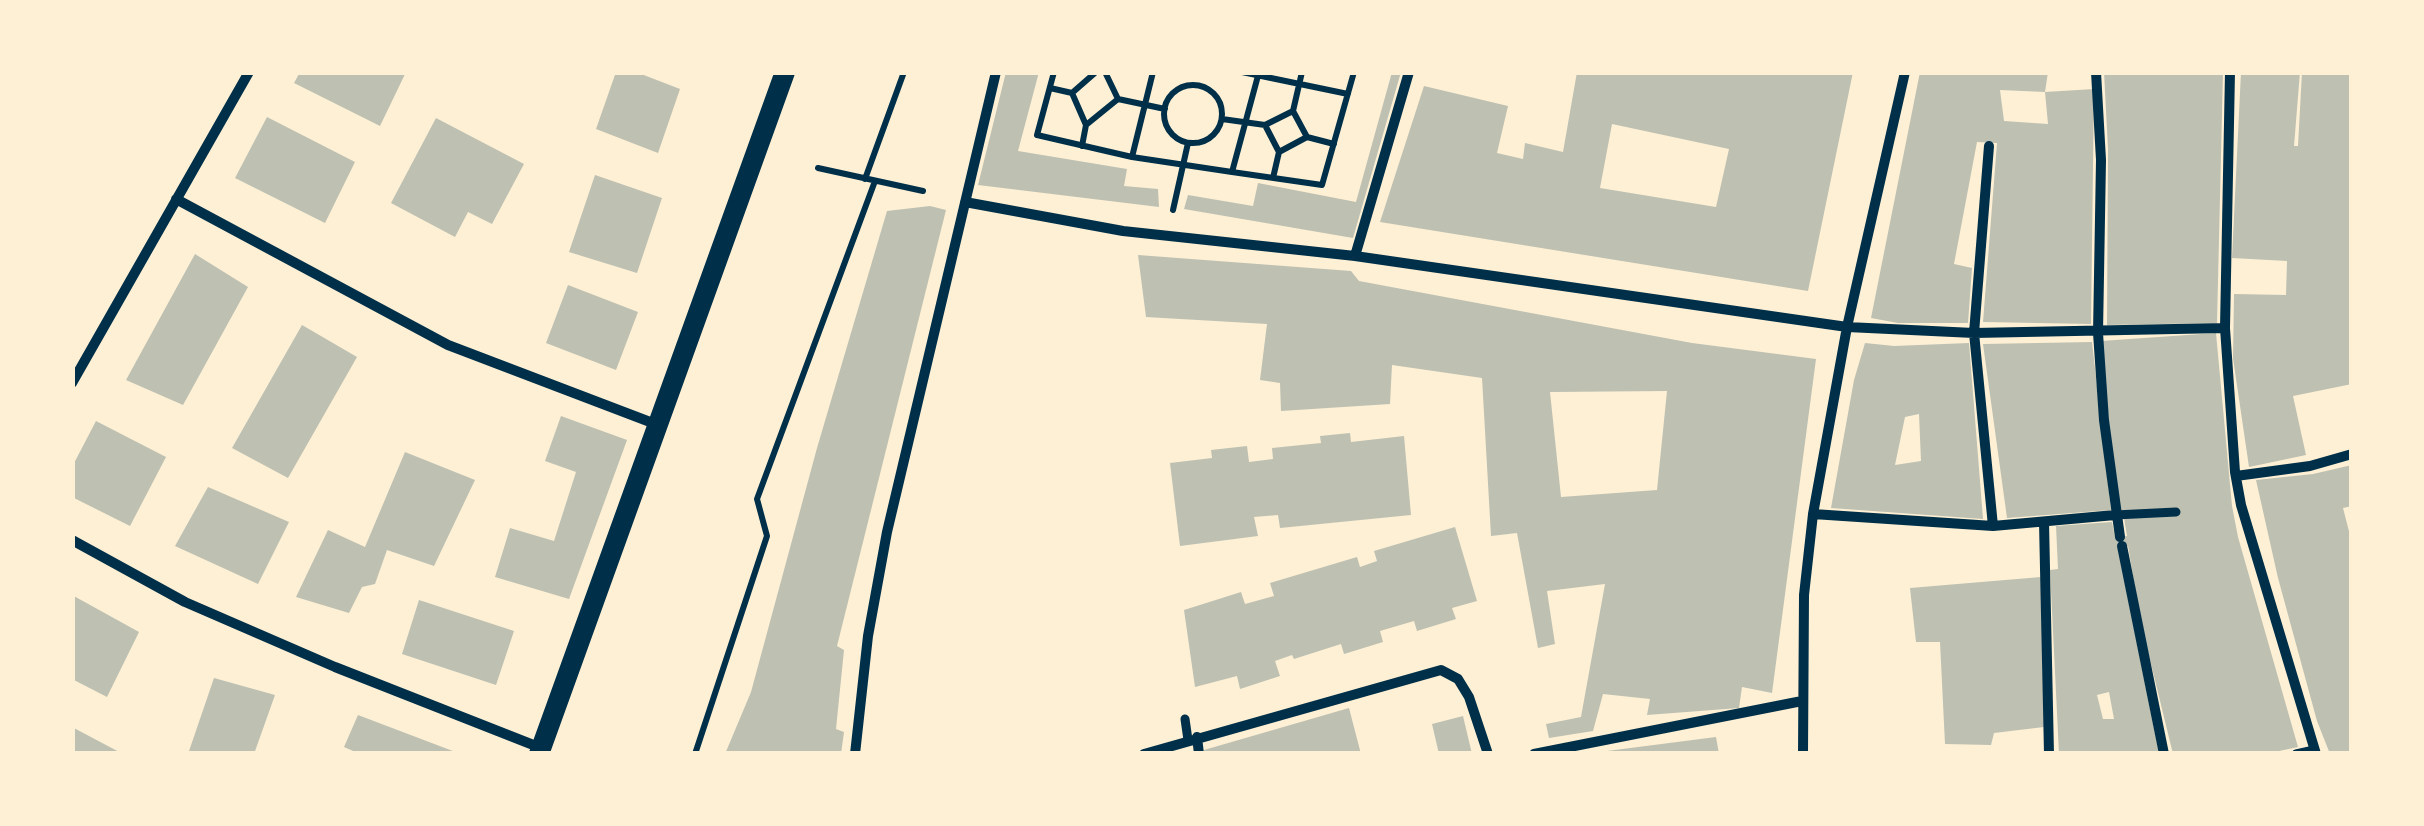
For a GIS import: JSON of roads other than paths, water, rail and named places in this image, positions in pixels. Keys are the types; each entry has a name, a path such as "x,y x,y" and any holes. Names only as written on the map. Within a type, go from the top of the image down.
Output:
{"main road":[{"path":"540,751 785,72"}],"street":[{"path":"72,383 249,72"},
{"path":"855,754 868,636 888,532 996,72"},
{"path":"1355,256 1409,72"},
{"path":"1803,754 1804,595 1813,514 1847,327 1904,72"},
{"path":"2096,72 2101,174 2098,333 2115,515 2164,754"},
{"path":"2230,72 2226,328 2236,505 2315,752 2296,754"},
{"path":"1988,146 1974,333 1994,526"},
{"path":"176,199 448,346 659,426"},
{"path":"965,202 1123,232 1355,256 1847,327 1974,333 2226,328"},
{"path":"2236,476 2310,466 2352,454"},
{"path":"1813,514 1994,526 2176,512"},
{"path":"2044,522 2049,754"},
{"path":"72,540 186,602 540,751"},
{"path":"1144,754 1442,670 1458,679 1468,697 1488,754"},
{"path":"1534,754 1802,700"},
{"path":"1185,719 1200,754"}]}
